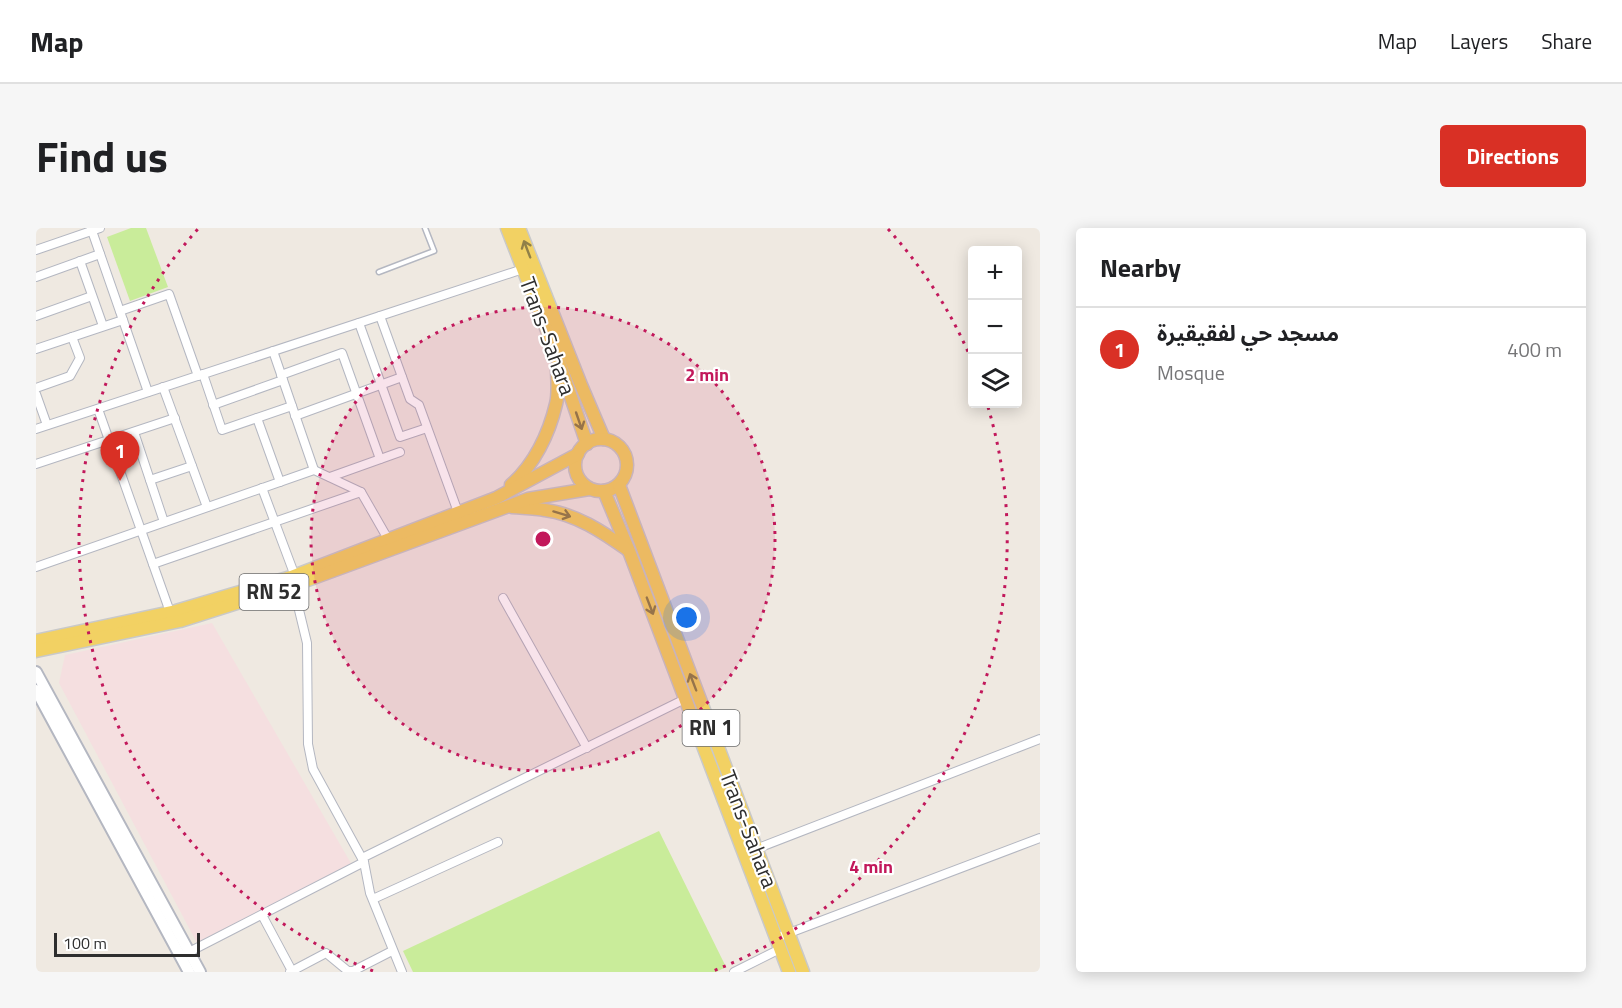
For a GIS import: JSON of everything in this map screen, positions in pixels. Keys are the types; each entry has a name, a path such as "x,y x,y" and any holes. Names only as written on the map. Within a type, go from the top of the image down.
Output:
{"main road":[{"name":"Trans-Sahara","path":"507,228 557,356 587,444"},
{"name":"Trans-Sahara","path":"519,228 604,440"},
{"path":"500,502 535,458 547,432 557,402 557,356"},
{"path":"500,502 578,454 592,441 604,440 620,447 627,462 624,478 612,489 604,491 589,489 582,484 575,470 578,454"},
{"name":"Trans-Sahara","path":"619,485 803,972"},
{"path":"500,502 589,489"},
{"name":"Trans-Sahara","path":"604,491 789,972"},
{"path":"500,502 570,516 599,530 629,551"},
{"name":"RN 52","path":"36,641 170,612 293,579 388,539 458,513 500,502"},
{"name":"RN 52","path":"36,651 180,621 500,502"},
{"path":"36,672 185,954 189,972"},
{"path":"36,690 185,954 200,972"}],"street":[{"path":"36,250 95,229 100,254 148,392"},
{"path":"36,276 100,254"},
{"path":"80,261 103,326"},
{"path":"36,429 524,269"},
{"path":"120,310 169,294 222,430 292,406"},
{"path":"36,316 92,296"},
{"path":"380,316 410,399 419,405 458,513"},
{"path":"36,350 123,320"},
{"path":"359,323 400,437 427,428"},
{"path":"36,388 70,376 80,358 72,337"},
{"path":"273,351 314,470"},
{"path":"213,405 342,353 380,459"},
{"path":"295,416 402,377"},
{"path":"164,387 207,507"},
{"path":"36,394 47,425"},
{"path":"98,409 170,612"},
{"path":"36,464 175,418"},
{"path":"257,418 280,482"},
{"path":"134,432 164,522"},
{"path":"330,477 400,452"},
{"path":"150,480 192,466"},
{"path":"36,567 314,470 361,492 388,539"},
{"path":"262,488 293,579 307,643 310,760 363,860 373,900 402,972"},
{"path":"153,564 361,492"},
{"path":"503,598 587,748"},
{"path":"185,954 363,860 685,699"},
{"path":"744,853 1040,739"},
{"path":"734,972 778,944 789,934 1040,838"},
{"path":"373,900 498,842"},
{"path":"262,915 291,971 304,969 326,953 348,971 353,971 392,951"}],"lane":[{"path":"379,272 434,250 425,228"}],"shaded area":[{"path":"212,623 352,865 197,943 59,683 65,655"}],"green space":[{"path":"131,228 146,228 168,287 130,301 107,237"},
{"path":"659,831 726,967 716,972 413,972 403,951"}],"place":[{"name":"مسجد حي لفقيقيرة","path":"120,481"}]}
